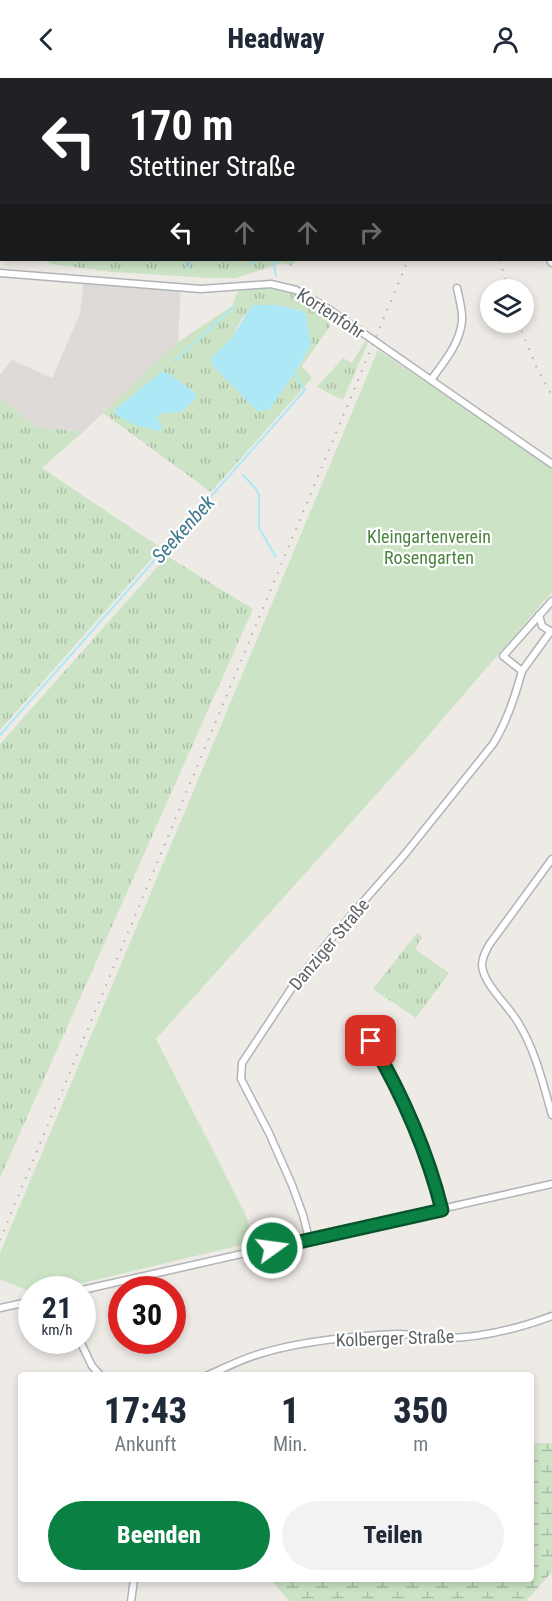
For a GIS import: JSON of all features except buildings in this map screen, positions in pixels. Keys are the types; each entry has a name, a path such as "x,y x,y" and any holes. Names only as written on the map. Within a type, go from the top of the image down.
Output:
{"street":[{"name":"Kortenfohr","path":"0,273 201,289 271,284 296,290 311,297 552,464"},
{"path":"431,380 454,347 459,335 463,319 457,288"},
{"path":"522,671 502,656 552,601"},
{"path":"539,615 542,626 551,632"},
{"name":"Danziger Straße","path":"309,1239 292,1185 270,1133 241,1079 242,1063 293,986 405,854 493,744 515,697 522,671 551,632"},
{"path":"552,859 482,958 482,968 488,982 521,1026 536,1060 552,1115"},
{"path":"371,1041 419,1137 442,1210"},
{"path":"96,1287 552,1184"},
{"path":"0,1308 18,1304"},
{"name":"Kolberger Straße","path":"222,1372 265,1352 304,1344 401,1334 442,1338 510,1330 552,1316"},
{"path":"86,1354 97,1372"},
{"path":"131,1601 134,1582"}],"shaded area":[{"path":"84,276 181,284 178,342 83,432 36,427 0,399 0,375 12,360 52,378 80,314"}],"green space":[{"path":"46,261 296,261 291,266 282,263 236,278 112,272 51,264"},
{"path":"271,286 294,292 326,311 330,326 302,366 312,378 211,492 103,413 178,342 232,306 238,291","holes":["243,316 311,345 269,410 211,359 232,338"]},
{"path":"365,341 368,343 343,400 317,387 343,358 352,363"},
{"name":"Kleingartenverein Rosengarten","path":"378,350 552,467 552,592 409,758 156,1039 245,1213 254,1242 96,1280 96,1276 18,1276 18,1287 0,1279 0,1253"},
{"path":"0,399 36,427 83,432 42,468 161,548 0,730"},
{"path":"167,556 253,609 0,1178 0,744"},
{"path":"417,933 422,937 415,949 449,973 416,1018 373,989"},
{"path":"534,1443 552,1443 552,1572 526,1601 289,1601 273,1582 534,1582"}],"water":[{"path":"252,305 277,305 305,312 311,345 269,410 257,411 212,365 211,358 232,338"},
{"path":"161,372 168,373 195,393 196,399 181,412 159,414 157,419 163,427 159,431 134,425 115,414 115,410"}],"waterway":[{"path":"186,270 192,261"},
{"path":"250,265 257,261"},
{"name":"Seekenbek","path":"273,261 276,276"},
{"path":"175,361 234,306"},
{"name":"Seekenbek","path":"0,735 305,390 293,371"},
{"path":"243,475 259,495 259,528 276,557"}],"railway":[{"path":"0,1240 408,261"},
{"path":"500,261 505,279"},
{"path":"522,333 552,396"}],"route":[{"path":"272,1248 442,1210 419,1137 371,1041"}]}
